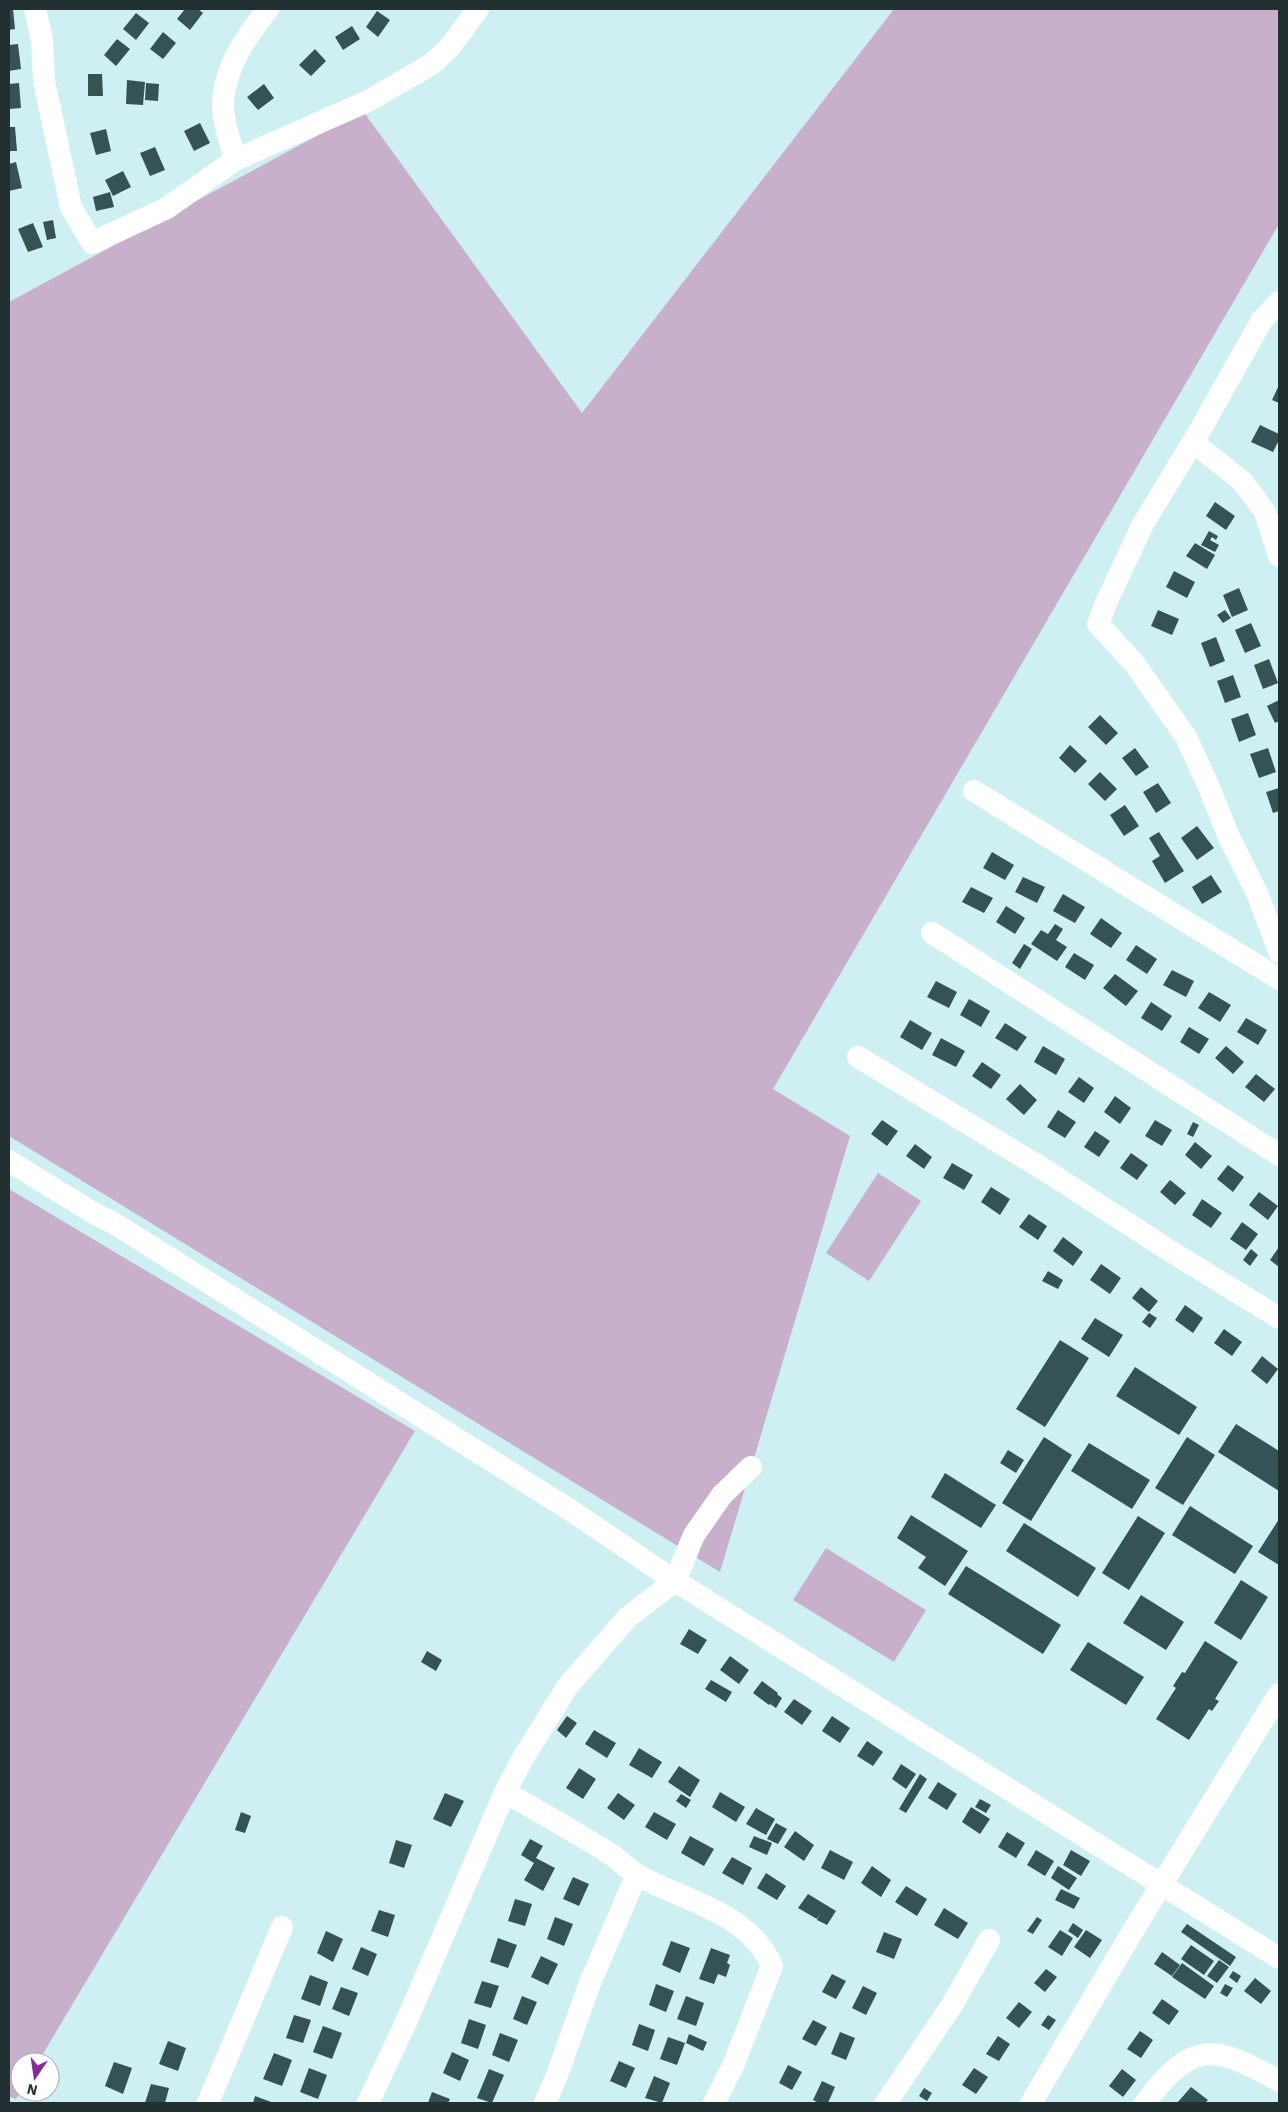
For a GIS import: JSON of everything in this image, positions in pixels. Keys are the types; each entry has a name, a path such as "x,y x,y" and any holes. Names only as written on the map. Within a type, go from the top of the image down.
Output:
{"street":[{"path":"35,9 42,40 44,81 71,207 92,243 167,208 235,160 368,101 432,64 450,47 478,9"},
{"path":"235,160 223,107 226,76 248,35 268,9"},
{"path":"1279,302 1262,320 1193,442 1143,524 1098,624 1134,663 1186,737 1228,835 1258,895 1279,952"},
{"path":"1193,442 1242,482 1265,512 1279,556"},
{"path":"974,791 1279,980"},
{"path":"932,933 1279,1154"},
{"path":"858,1057 1048,1172 1167,1249 1279,1318"},
{"path":"9,1161 95,1214 112,1222 417,1412 567,1508 675,1581 1279,1958"},
{"path":"368,2103 407,2020 505,1792 522,1760 567,1687 628,1617 675,1581 694,1535 722,1495 751,1467"},
{"path":"1031,2103 1136,1926 1279,1694"},
{"path":"505,1792 609,1853 637,1874 715,1910 759,1942 772,1966 733,2066 714,2103"},
{"path":"545,2103 556,2078 590,1983 637,1874"},
{"path":"208,2103 282,1927"},
{"path":"886,2103 952,2005 989,1940"},
{"path":"1145,2103 1180,2064 1202,2054 1229,2056 1279,2081"}],"shaded area":[{"path":"894,9 1279,9 1279,224 773,1089 850,1136 720,1572 9,1136 9,302 363,111 582,413"},
{"path":"878,1173 921,1201 869,1281 826,1253"},
{"path":"9,1189 415,1431 44,2052 10,2052 9,2097"},
{"path":"826,1548 926,1610 894,1662 793,1600"}],"building":[{"path":"9,9 13,9 15,29 9,30"},
{"path":"185,9 198,9 203,13 190,30 177,19"},
{"path":"377,11 390,20 378,37 366,27"},
{"path":"136,13 149,23 136,40 123,29"},
{"path":"352,26 360,39 343,50 335,37"},
{"path":"163,32 176,43 163,59 150,49"},
{"path":"117,39 130,49 116,66 104,55"},
{"path":"18,44 21,69 9,71 9,45"},
{"path":"315,49 326,61 311,76 299,65"},
{"path":"88,74 102,74 103,96 88,96"},
{"path":"127,80 145,82 143,105 126,104"},
{"path":"19,83 21,108 9,109 9,84"},
{"path":"146,83 159,84 158,101 145,100"},
{"path":"264,84 274,98 258,110 247,97"},
{"path":"200,123 210,143 194,151 184,131"},
{"path":"9,127 15,127 17,151 9,151"},
{"path":"106,129 111,151 96,155 90,133"},
{"path":"155,147 165,170 150,176 140,153"},
{"path":"16,162 22,188 9,191 9,164"},
{"path":"123,171 131,187 113,196 105,180"},
{"path":"110,192 114,207 96,211 93,197"},
{"path":"53,220 56,238 47,240 43,222"},
{"path":"33,223 43,247 28,252 18,229"},
{"path":"1279,385 1279,403 1272,400"},
{"path":"1260,425 1279,434 1279,440 1273,452 1251,442"},
{"path":"1215,502 1235,516 1226,530 1206,516"},
{"path":"1209,531 1218,536 1216,540 1212,537 1210,540 1219,545 1215,552 1201,545"},
{"path":"1195,543 1215,555 1207,569 1186,556"},
{"path":"1174,571 1195,582 1187,598 1166,587"},
{"path":"1239,588 1248,610 1232,617 1223,595"},
{"path":"1158,610 1179,619 1172,635 1151,626"},
{"path":"1225,610 1231,618 1223,623 1217,615"},
{"path":"1251,623 1261,646 1245,653 1235,630"},
{"path":"1216,637 1225,661 1210,667 1201,643"},
{"path":"1269,659 1278,683 1263,689 1254,665"},
{"path":"1233,675 1241,697 1225,703 1217,681"},
{"path":"1279,700 1279,721 1275,723 1267,706"},
{"path":"1248,713 1256,735 1239,742 1231,719"},
{"path":"1100,715 1118,733 1106,745 1088,727"},
{"path":"1070,745 1087,761 1075,773 1059,758"},
{"path":"1135,748 1149,767 1136,776 1122,758"},
{"path":"1268,748 1276,772 1259,778 1250,754"},
{"path":"1100,772 1117,789 1105,801 1088,784"},
{"path":"1158,783 1171,803 1156,813 1143,792"},
{"path":"1279,788 1279,811 1273,813 1266,792"},
{"path":"1125,805 1139,826 1124,836 1110,815"},
{"path":"1197,826 1214,848 1197,860 1181,838"},
{"path":"1159,832 1184,871 1165,883 1152,861 1160,856 1149,838"},
{"path":"992,852 1014,865 1005,880 983,868"},
{"path":"1211,875 1222,892 1202,904 1192,887"},
{"path":"1023,877 1045,887 1037,903 1015,892"},
{"path":"971,887 993,898 984,913 962,902"},
{"path":"1063,894 1085,907 1075,923 1053,911"},
{"path":"1006,906 1025,918 1015,934 996,922"},
{"path":"1101,918 1122,933 1111,948 1090,934"},
{"path":"1055,924 1063,929 1056,940 1067,947 1057,961 1031,944 1041,930 1048,934"},
{"path":"1024,944 1032,949 1020,969 1012,963"},
{"path":"1136,945 1157,959 1147,974 1126,960"},
{"path":"1074,953 1094,965 1085,980 1065,967"},
{"path":"1172,970 1194,981 1186,997 1163,985"},
{"path":"1115,974 1138,991 1126,1006 1103,988"},
{"path":"936,981 957,992 949,1008 927,997"},
{"path":"1209,992 1231,1005 1220,1022 1198,1008"},
{"path":"969,999 990,1011 981,1027 960,1015"},
{"path":"1151,1002 1172,1016 1162,1031 1141,1018"},
{"path":"1246,1018 1267,1030 1258,1045 1237,1032"},
{"path":"910,1020 932,1033 922,1050 900,1037"},
{"path":"1005,1023 1027,1037 1017,1051 995,1038"},
{"path":"1189,1027 1209,1039 1199,1054 1180,1042"},
{"path":"941,1038 965,1051 956,1067 932,1055"},
{"path":"1043,1046 1065,1059 1056,1075 1034,1062"},
{"path":"1226,1046 1244,1062 1233,1074 1215,1058"},
{"path":"982,1062 1001,1075 991,1089 972,1076"},
{"path":"1256,1074 1275,1089 1264,1102 1245,1087"},
{"path":"1079,1077 1094,1088 1084,1103 1068,1092"},
{"path":"1020,1084 1037,1100 1024,1115 1006,1099"},
{"path":"1115,1096 1131,1108 1120,1124 1104,1112"},
{"path":"1058,1110 1076,1122 1065,1138 1047,1127"},
{"path":"882,1120 898,1131 887,1146 871,1134"},
{"path":"1155,1120 1172,1130 1162,1146 1145,1136"},
{"path":"1193,1122 1199,1125 1193,1137 1187,1134"},
{"path":"1095,1131 1110,1141 1099,1157 1084,1147"},
{"path":"1195,1142 1212,1156 1201,1169 1185,1155"},
{"path":"915,1144 932,1157 924,1169 906,1156"},
{"path":"1131,1153 1148,1165 1137,1180 1120,1168"},
{"path":"952,1163 973,1175 964,1190 943,1178"},
{"path":"1228,1165 1244,1177 1233,1192 1217,1179"},
{"path":"1170,1180 1186,1193 1175,1205 1160,1192"},
{"path":"991,1187 1010,1199 1000,1215 981,1202"},
{"path":"1259,1192 1278,1206 1268,1220 1249,1205"},
{"path":"1202,1199 1222,1213 1211,1228 1192,1215"},
{"path":"1029,1214 1047,1226 1038,1240 1019,1227"},
{"path":"1242,1222 1258,1234 1246,1250 1230,1239"},
{"path":"1063,1237 1083,1252 1073,1266 1053,1251"},
{"path":"1279,1247 1279,1267 1270,1260"},
{"path":"1251,1249 1258,1255 1250,1266 1243,1260"},
{"path":"1101,1264 1121,1278 1110,1294 1090,1280"},
{"path":"1048,1271 1063,1280 1058,1289 1042,1281"},
{"path":"1141,1287 1158,1301 1149,1312 1132,1298"},
{"path":"1185,1305 1203,1318 1193,1333 1175,1320"},
{"path":"1149,1313 1157,1318 1150,1328 1142,1322"},
{"path":"1095,1318 1123,1335 1109,1357 1081,1339"},
{"path":"1224,1329 1242,1342 1232,1356 1214,1343"},
{"path":"1060,1340 1089,1358 1045,1427 1016,1409"},
{"path":"1262,1356 1278,1369 1267,1384 1251,1371"},
{"path":"1135,1367 1197,1407 1179,1435 1116,1396"},
{"path":"1236,1424 1279,1451 1279,1491 1218,1452"},
{"path":"1044,1437 1072,1455 1031,1521 1002,1503"},
{"path":"1187,1437 1215,1455 1183,1505 1155,1488"},
{"path":"1089,1443 1150,1480 1132,1509 1071,1471"},
{"path":"1008,1450 1024,1460 1016,1473 1000,1463"},
{"path":"945,1473 996,1505 981,1528 931,1497"},
{"path":"1190,1506 1253,1546 1235,1574 1172,1535"},
{"path":"911,1515 968,1551 945,1586 918,1568 926,1557 897,1538"},
{"path":"1138,1516 1165,1533 1129,1590 1102,1573"},
{"path":"1279,1519 1279,1565 1258,1552"},
{"path":"1024,1523 1096,1568 1078,1597 1006,1551"},
{"path":"966,1566 1061,1625 1043,1654 948,1594"},
{"path":"1241,1580 1268,1597 1241,1640 1214,1623"},
{"path":"1141,1595 1184,1622 1166,1650 1123,1623"},
{"path":"689,1629 707,1640 698,1654 680,1644"},
{"path":"1205,1641 1238,1662 1215,1699 1219,1701 1212,1711 1209,1709 1189,1740 1156,1719 1176,1688 1173,1686 1182,1672 1185,1673"},
{"path":"1088,1642 1144,1677 1126,1705 1070,1670"},
{"path":"427,1651 442,1660 436,1671 421,1662"},
{"path":"730,1656 749,1670 739,1684 720,1670"},
{"path":"711,1680 732,1692 726,1702 705,1689"},
{"path":"762,1681 778,1693 769,1705 753,1693"},
{"path":"777,1694 782,1698 776,1708 770,1704"},
{"path":"794,1699 812,1711 802,1725 784,1712"},
{"path":"567,1716 577,1723 566,1738 557,1730"},
{"path":"832,1716 850,1728 840,1743 822,1731"},
{"path":"594,1730 616,1743 607,1758 585,1744"},
{"path":"867,1741 883,1752 873,1766 857,1756"},
{"path":"639,1748 662,1762 652,1778 629,1765"},
{"path":"901,1764 916,1774 906,1789 892,1779"},
{"path":"679,1766 700,1780 690,1797 668,1782"},
{"path":"579,1768 596,1779 583,1799 566,1788"},
{"path":"920,1774 927,1779 906,1813 899,1809"},
{"path":"938,1782 957,1794 947,1810 928,1798"},
{"path":"720,1792 745,1807 736,1822 712,1807"},
{"path":"445,1793 464,1801 451,1827 433,1819"},
{"path":"618,1793 635,1805 624,1820 607,1808"},
{"path":"681,1794 691,1800 686,1808 676,1801"},
{"path":"980,1799 991,1805 986,1813 975,1807"},
{"path":"971,1807 990,1819 980,1834 962,1822"},
{"path":"756,1808 775,1819 766,1835 746,1824"},
{"path":"241,1812 251,1816 245,1833 235,1830"},
{"path":"654,1812 676,1824 667,1840 645,1827"},
{"path":"776,1823 787,1829 778,1844 767,1839"},
{"path":"795,1831 814,1845 804,1861 784,1847"},
{"path":"1007,1832 1025,1843 1016,1858 998,1847"},
{"path":"690,1836 714,1849 704,1866 681,1853"},
{"path":"754,1836 772,1843 767,1855 749,1847"},
{"path":"530,1839 543,1846 536,1858 555,1868 543,1891 524,1880 534,1863 521,1855"},
{"path":"396,1840 412,1845 404,1868 389,1863"},
{"path":"830,1850 853,1862 844,1880 821,1868"},
{"path":"1036,1850 1054,1861 1045,1876 1027,1865"},
{"path":"1071,1850 1090,1861 1081,1876 1063,1865"},
{"path":"732,1857 752,1868 743,1885 722,1873"},
{"path":"872,1866 891,1880 881,1897 861,1883"},
{"path":"1058,1866 1077,1878 1069,1890 1051,1878"},
{"path":"766,1873 786,1886 777,1900 757,1888"},
{"path":"573,1877 589,1884 579,1906 563,1899"},
{"path":"906,1886 927,1899 917,1916 895,1902"},
{"path":"1061,1889 1080,1898 1074,1909 1055,1900"},
{"path":"808,1894 836,1911 827,1925 817,1920 820,1913 817,1919 798,1908"},
{"path":"515,1899 532,1904 525,1926 508,1921"},
{"path":"944,1908 968,1923 958,1939 934,1925"},
{"path":"379,1910 395,1915 388,1937 371,1931"},
{"path":"555,1917 573,1924 564,1946 547,1939"},
{"path":"1037,1917 1042,1920 1033,1934 1027,1931"},
{"path":"1073,1923 1083,1930 1078,1938 1068,1931"},
{"path":"1187,1924 1236,1957 1230,1966 1181,1932"},
{"path":"1060,1930 1073,1938 1062,1956 1048,1947"},
{"path":"1086,1930 1102,1940 1090,1958 1074,1947"},
{"path":"326,1931 343,1939 333,1962 317,1953"},
{"path":"884,1932 902,1939 894,1959 876,1952"},
{"path":"498,1938 517,1945 508,1968 490,1962"},
{"path":"671,1941 690,1948 680,1973 662,1965"},
{"path":"1191,1945 1214,1961 1204,1975 1181,1959"},
{"path":"361,1947 377,1954 368,1976 352,1969"},
{"path":"711,1948 730,1955 727,1963 730,1965 726,1977 718,1974 714,1984 699,1979"},
{"path":"1162,1952 1180,1965 1172,1976 1154,1964"},
{"path":"541,1956 558,1964 548,1985 531,1977"},
{"path":"1219,1960 1229,1967 1217,1983 1207,1976"},
{"path":"1182,1963 1214,1986 1205,1999 1172,1977"},
{"path":"1046,1969 1057,1977 1045,1992 1034,1983"},
{"path":"1233,1971 1241,1976 1237,1983 1229,1977"},
{"path":"832,1974 846,1981 836,1999 822,1992"},
{"path":"310,1975 328,1982 320,2006 301,1999"},
{"path":"1255,1978 1271,1991 1261,2004 1244,1991"},
{"path":"482,1981 499,1986 491,2008 474,2003"},
{"path":"656,1984 674,1991 666,2012 649,2005"},
{"path":"1225,1984 1233,1988 1227,1997 1220,1993"},
{"path":"863,1986 877,1993 866,2015 852,2008"},
{"path":"341,1987 358,1993 349,2016 332,2009"},
{"path":"522,1996 537,2002 527,2025 513,2019"},
{"path":"686,1996 704,2003 696,2026 677,2019"},
{"path":"1162,1999 1179,2011 1169,2025 1152,2013"},
{"path":"1019,2002 1032,2012 1019,2028 1006,2018"},
{"path":"294,2015 311,2020 303,2043 286,2038"},
{"path":"1048,2015 1056,2020 1049,2030 1041,2025"},
{"path":"469,2019 486,2025 478,2049 461,2043"},
{"path":"813,2020 827,2027 816,2046 802,2039"},
{"path":"639,2024 655,2030 648,2051 632,2045"},
{"path":"323,2026 342,2033 332,2059 313,2052"},
{"path":"1140,2031 1153,2040 1141,2058 1127,2049"},
{"path":"840,2032 855,2038 846,2060 831,2054"},
{"path":"500,2033 518,2040 509,2062 492,2055"},
{"path":"689,2034 707,2042 703,2051 686,2043"},
{"path":"998,2036 1010,2044 999,2061 986,2054"},
{"path":"668,2037 685,2043 677,2065 660,2059"},
{"path":"168,2041 186,2048 178,2071 159,2064"},
{"path":"452,2052 469,2060 460,2081 443,2073"},
{"path":"274,2053 292,2060 282,2086 263,2079"},
{"path":"619,2061 635,2068 626,2088 610,2081"},
{"path":"114,2062 132,2068 123,2094 105,2086"},
{"path":"788,2065 802,2072 792,2090 779,2083"},
{"path":"309,2068 327,2075 318,2099 300,2092"},
{"path":"974,2068 988,2077 976,2094 962,2085"},
{"path":"489,2069 504,2075 492,2103 477,2098"},
{"path":"1122,2069 1136,2080 1123,2097 1109,2086"},
{"path":"654,2076 670,2083 662,2103 645,2098"},
{"path":"822,2081 835,2087 828,2103 819,2103 813,2100"},
{"path":"151,2084 169,2088 165,2103 145,2103"},
{"path":"1191,2087 1208,2100 1205,2103 1177,2103"},
{"path":"924,2088 932,2093 927,2101 919,2096"},
{"path":"432,2092 450,2099 448,2103 428,2103"},
{"path":"255,2096 274,2103 253,2103"}]}
